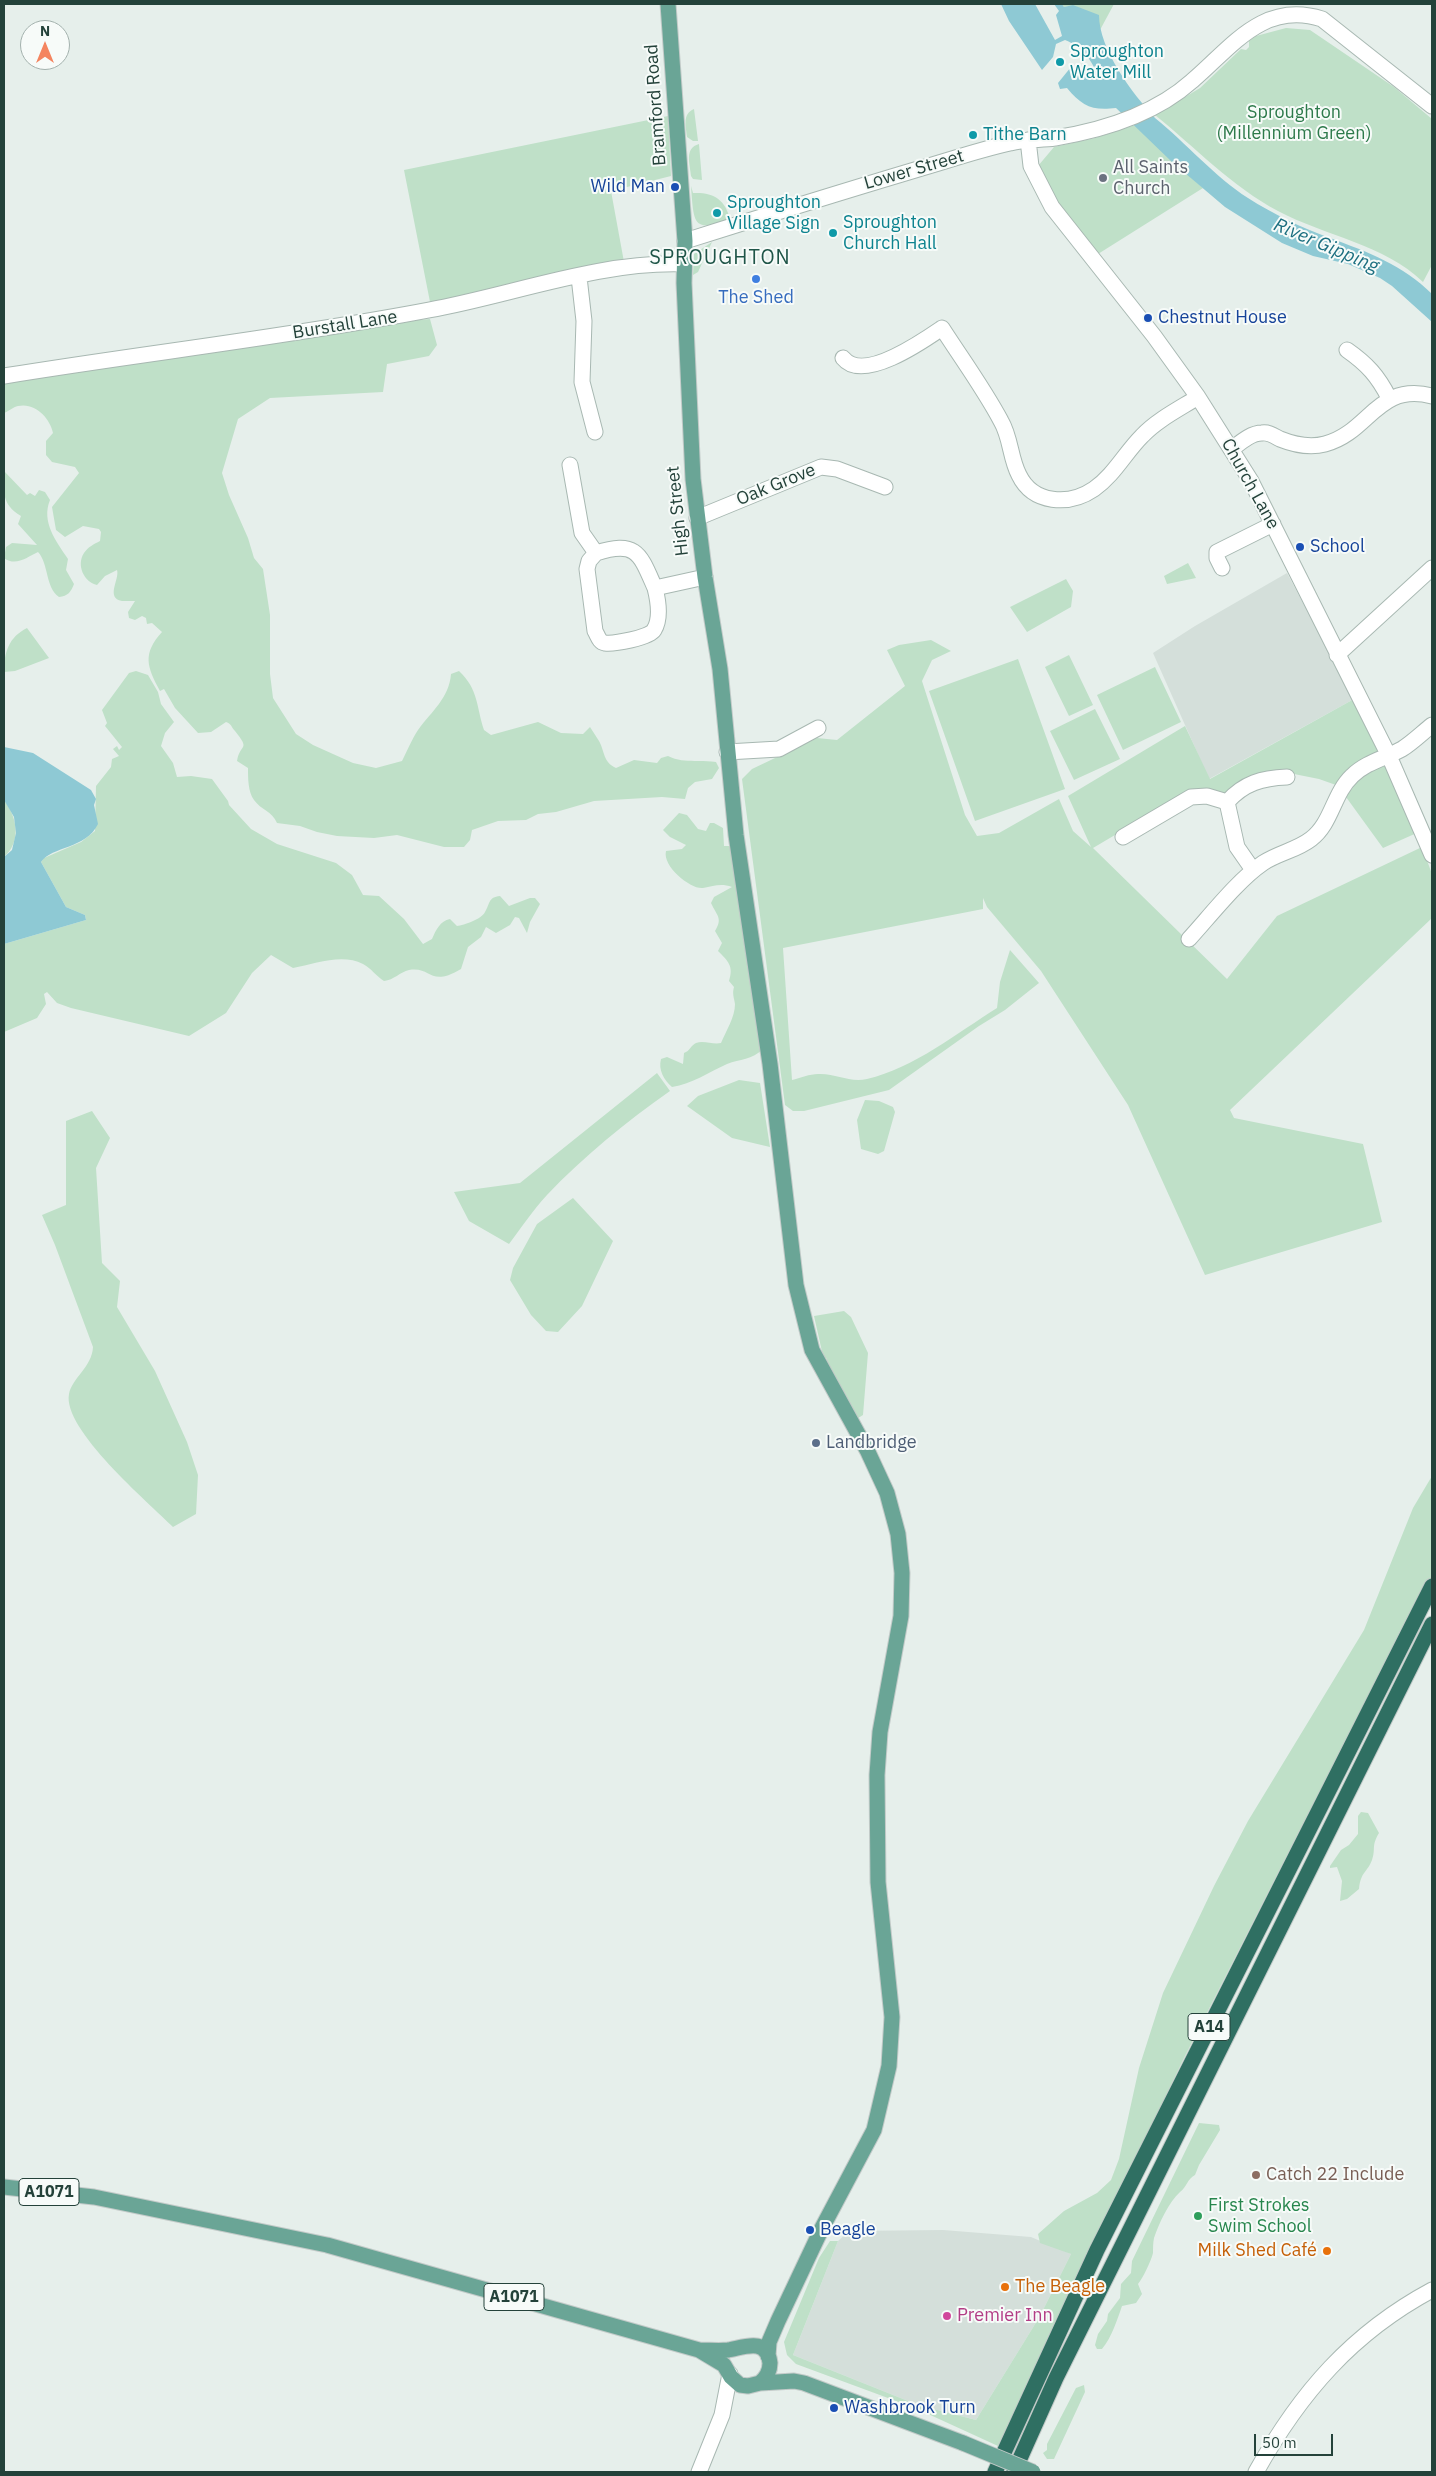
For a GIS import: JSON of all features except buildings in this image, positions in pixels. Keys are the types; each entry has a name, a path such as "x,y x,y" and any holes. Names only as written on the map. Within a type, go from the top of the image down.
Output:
{"highway":[{"name":"A14","path":"994,2472 1097,2250 1432,1586"},
{"name":"A14","path":"1014,2472 1056,2378 1432,1624"}],"main road":[{"name":"Bramford Road","path":"668,4 685,241 684,264"},
{"name":"High Street","path":"684,264 692,470 697,518 704,577 720,669 726,752 736,835 770,1064 796,1285 812,1350 868,1452 887,1493 898,1534 902,1573 901,1616 880,1732 877,1774 878,1882 892,2017 889,2066 874,2130 822,2228 778,2321 769,2342 769,2359"},
{"name":"A1071","path":"4,2187 94,2197 327,2245 699,2350 729,2372"},
{"path":"778,2321 742,2346 729,2359 729,2372 736,2382 754,2385 794,2381"},
{"path":"742,2346 761,2348 769,2359 794,2381 963,2443 1033,2472"},
{"name":"A1071","path":"699,2350 742,2346"},
{"path":"754,2385 769,2372 769,2359"}],"street":[{"name":"Lower Street","path":"685,241 1009,142 1069,135 1118,123 1154,108 1186,87 1208,68 1247,26 1272,13 1291,10 1308,12 1322,19 1432,106"},
{"name":"Church Lane","path":"1028,140 1031,166 1052,207 1154,336 1232,448 1273,524 1389,756 1432,855"},
{"name":"Burstall Lane","path":"4,376 345,326 432,310 644,264 684,264"},
{"path":"579,277 584,321 582,382 595,432"},
{"path":"843,358 855,366 889,359 942,328 1002,423 1019,475 1032,490 1045,498 1059,500 1074,499 1093,489 1112,473 1144,434 1198,397"},
{"path":"1347,350 1364,362 1376,374 1389,398"},
{"path":"1232,448 1250,436 1262,433 1299,445 1326,444 1353,430 1389,398 1410,393 1432,396"},
{"path":"570,465 582,533 596,553"},
{"name":"Oak Grove","path":"697,518 821,467 837,469 884,488"},
{"path":"1222,568 1217,558 1218,552 1273,524"},
{"path":"626,548 636,552 643,560 655,588 658,617 655,629 650,635 604,643 600,640 595,631 587,570 589,561 596,553 626,548"},
{"path":"1337,655 1432,568"},
{"path":"655,588 704,577"},
{"path":"1189,939 1253,870 1275,856 1300,845 1316,835 1349,779 1367,765 1389,756 1416,740 1432,725"},
{"path":"726,752 779,749 818,728"},
{"path":"1227,802 1249,783 1287,777"},
{"path":"1123,837 1191,797 1207,796 1227,802"},
{"path":"1227,802 1237,847 1253,870"},
{"path":"1256,2472 1302,2400 1325,2371 1382,2320 1432,2290"},
{"path":"699,2472 722,2415 729,2372"},
{"path":"722,2415 754,2385"}],"shaded area":[{"path":"1287,573 1354,699 1209,779 1153,653 1195,626"},
{"path":"943,2230 1031,2237 1071,2254 1040,2316 976,2420 918,2405 793,2355 838,2241 849,2231"}],"green space":[{"path":"1062,4 1114,4 1100,30 1085,11 1076,7 1064,7"},
{"name":"Sproughton (Millennium Green)","path":"1286,28 1310,30 1394,87 1432,119 1432,265 1423,282 1408,269 1372,249 1296,220 1261,201 1229,178 1155,115 1200,88 1241,49 1246,50 1249,47 1249,41 1256,36"},
{"path":"694,109 698,141 693,141 687,137 686,117"},
{"path":"668,116 671,176 611,191 624,262 431,307 404,170"},
{"path":"1135,125 1203,188 1098,254 1050,196 1038,166 1054,147 1095,138"},
{"path":"699,144 702,180 693,179 689,162 691,149"},
{"path":"691,186 693,193 707,194 717,198 725,206 730,219 737,218 712,225 699,223 693,211"},
{"path":"712,242 698,272 693,275 694,254"},
{"path":"430,319 437,345 429,356 387,364 383,392 270,398 238,419 222,473 254,558 263,569 270,615 270,674 273,698 296,734 313,745 353,763 376,768 402,761 418,730 447,690 451,674 459,671 474,692 484,730 491,735 538,722 561,733 583,734 590,727 599,741 606,760 616,768 634,760 657,763 661,758 668,756 685,761 716,762 719,768 712,779 695,782 688,788 685,799 662,797 594,801 556,812 538,814 526,820 498,821 472,830 470,840 464,847 444,847 397,835 374,838 337,836 300,826 277,823 252,797 248,768 237,761 243,745 240,737 230,725 226,722 211,732 198,733 175,708 164,689 160,691 152,675 149,654 151,647 162,632 152,623 147,624 146,618 142,616 135,620 129,618 128,612 135,601 122,601 114,596 117,570 105,576 97,585 85,577 81,568 82,558 87,549 100,541 101,532 99,529 83,526 65,537 56,530 52,507 79,473 75,467 52,462 46,455 46,441 53,433 49,422 41,412 30,406 14,407 4,413 4,376 345,326"},
{"path":"4,471 27,495 30,493 35,496 39,490 45,492 50,500 47,516 51,531 68,559 66,570 74,584 65,596 59,597 51,587 44,563 38,552 13,562 4,558 6,547 12,543 37,545 18,524 21,516 7,502 4,491"},
{"path":"1188,563 1196,578 1167,584 1164,576"},
{"path":"1066,579 1073,591 1071,607 1027,632 1010,607"},
{"path":"27,628 49,658 15,671 4,672 5,658 9,646 16,636"},
{"path":"931,640 951,651 932,660 922,681 965,815 977,836 999,833 1059,799 1073,831 1091,847 1068,796 1185,726 1210,779 1354,699 1380,752 1336,785 1319,779 1289,773 1225,794 1174,800 1093,848 1227,979 1277,916 1422,847 1432,874 1432,918 1230,1110 1234,1118 1363,1144 1382,1222 1205,1275 1128,1105 1041,971 987,907 983,898 983,909 783,948 792,1080 818,1074 854,1080 867,1079 902,1067 935,1049 997,1008 1000,982 1010,950 1039,983 1005,1010 979,1026 889,1090 804,1111 793,1111 785,1105 742,779 752,769 817,738 837,740 905,686 887,650 899,645"},
{"path":"1069,655 1093,705 1069,716 1045,667"},
{"path":"1018,659 1065,789 975,821 929,691"},
{"path":"1155,667 1181,722 1123,750 1097,695"},
{"path":"136,671 148,675 158,692 161,704 174,722 165,733 161,746 173,763 177,777 191,776 212,779 229,805 251,829 277,844 336,863 352,875 363,895 379,896 404,919 423,944 432,939 437,929 444,922 450,919 457,926 472,921 483,915 491,899 500,896 509,906 530,898 535,898 540,904 530,922 527,933 519,918 515,917 510,925 496,933 486,927 481,937 468,947 461,969 443,977 437,977 422,971 409,970 384,981 366,966 355,961 346,959 328,960 293,968 271,955 252,973 226,1013 189,1036 71,1008 57,1003 47,992 44,994 46,1004 37,1018 4,1032 4,944 86,920 85,915 66,907 41,862 44,858 81,842 95,831 96,786 111,767 112,759 119,756 113,749 117,746 119,750 122,747 105,726 107,723 102,710 129,673"},
{"path":"1095,709 1120,759 1074,780 1050,731"},
{"path":"1382,766 1387,767 1419,832 1383,848 1346,797 1359,779"},
{"path":"4,800 12,814 16,829 10,851 4,857"},
{"path":"679,813 687,815 698,829 706,831 710,823 723,828 724,846 729,846 731,840 763,1049 759,1053 727,1064 693,1081 672,1087 662,1074 660,1067 661,1059 667,1057 683,1064 684,1053 694,1044 699,1042 721,1043 735,1009 734,987 729,981 731,971 727,961 718,951 722,943 715,931 719,920 711,903 714,897 732,887 721,885 698,888 685,881 673,870 666,857 666,851 682,849 686,845 670,837 663,830"},
{"path":"657,1073 670,1091 622,1127 561,1181 532,1213 509,1244 469,1221 454,1192 520,1183"},
{"path":"739,1080 760,1083 770,1147 732,1138 687,1106 698,1096"},
{"path":"865,1100 879,1101 893,1107 895,1112 884,1151 878,1154 861,1149 857,1120"},
{"path":"92,1111 110,1138 96,1168 102,1263 120,1281 117,1307 155,1371 187,1442 198,1475 196,1514 173,1527 109,1465 79,1426 70,1409 69,1394 71,1388 89,1361 93,1347 42,1215 66,1205 66,1121"},
{"path":"573,1198 613,1241 582,1306 558,1332 546,1331 531,1315 510,1280 513,1268 537,1224"},
{"path":"844,1311 851,1317 868,1353 863,1415 855,1420 825,1363 827,1359 823,1356 814,1316"},
{"path":"1432,1476 1432,1577 1347,1737 1184,2058 998,2446 915,2408 796,2364 787,2355 784,2342 819,2258 830,2241 838,2241 793,2355 918,2405 976,2420 1040,2316 1071,2254 1040,2243 1038,2234 1064,2211 1097,2193 1111,2180 1119,2159 1139,2068 1163,1993 1214,1886 1248,1821 1364,1630 1413,1508"},
{"path":"1361,1812 1368,1813 1379,1833 1374,1844 1372,1860 1363,1875 1359,1889 1347,1899 1340,1901 1342,1881 1337,1867 1330,1868 1330,1866 1341,1850 1349,1845 1358,1834 1358,1816"},
{"path":"1199,2123 1219,2125 1220,2130 1195,2175 1172,2201 1162,2219 1154,2238 1152,2256 1138,2284 1142,2294 1136,2303 1122,2306 1109,2339 1102,2349 1097,2349 1095,2345 1098,2334 1107,2321 1108,2314 1120,2298 1121,2284 1131,2273 1132,2261"},
{"path":"1084,2385 1085,2392 1054,2459 1047,2459 1043,2453 1047,2450 1047,2444 1076,2388"}],"water":[{"name":"River Gipping","path":"1001,4 1035,4 1055,40 1062,36 1056,15 1059,11 1054,4 1062,4 1064,7 1073,5 1099,15 1100,28 1118,70 1155,118 1212,170 1236,190 1258,204 1298,225 1384,260 1409,275 1432,294 1432,322 1392,286 1380,278 1348,264 1313,256 1282,243 1225,207 1172,162 1116,108 1100,109 1088,106 1067,88 1060,89 1058,83 1071,67 1096,71 1087,56 1076,46 1065,40 1056,44 1053,57 1042,70 1009,21"},
{"path":"4,747 33,753 91,790 96,799 94,805 98,824 86,838 53,853 41,862 66,907 85,915 86,920 4,944 4,857 12,850 16,833 14,817 4,800"}],"place":[{"name":"Sproughton Water Mill","path":"1060,62"},
{"name":"Tithe Barn","path":"973,135"},
{"name":"All Saints Church","path":"1103,178"},
{"name":"Wild Man","path":"675,187"},
{"name":"Sproughton Village Sign","path":"717,213"},
{"name":"Sproughton Church Hall","path":"833,233"},
{"name":"The Shed","path":"756,279"},
{"name":"Chestnut House","path":"1148,318"},
{"name":"School","path":"1300,547"},
{"name":"Landbridge","path":"816,1443"},
{"name":"Catch 22 Include","path":"1256,2175"},
{"name":"First Strokes Swim School","path":"1198,2216"},
{"name":"Beagle","path":"810,2230"},
{"name":"Milk Shed Café","path":"1327,2251"},
{"name":"The Beagle","path":"1005,2287"},
{"name":"Premier Inn","path":"947,2316"},
{"name":"Washbrook Turn","path":"834,2408"}],"district":[{"name":"SPROUGHTON","path":"720,258"}]}
